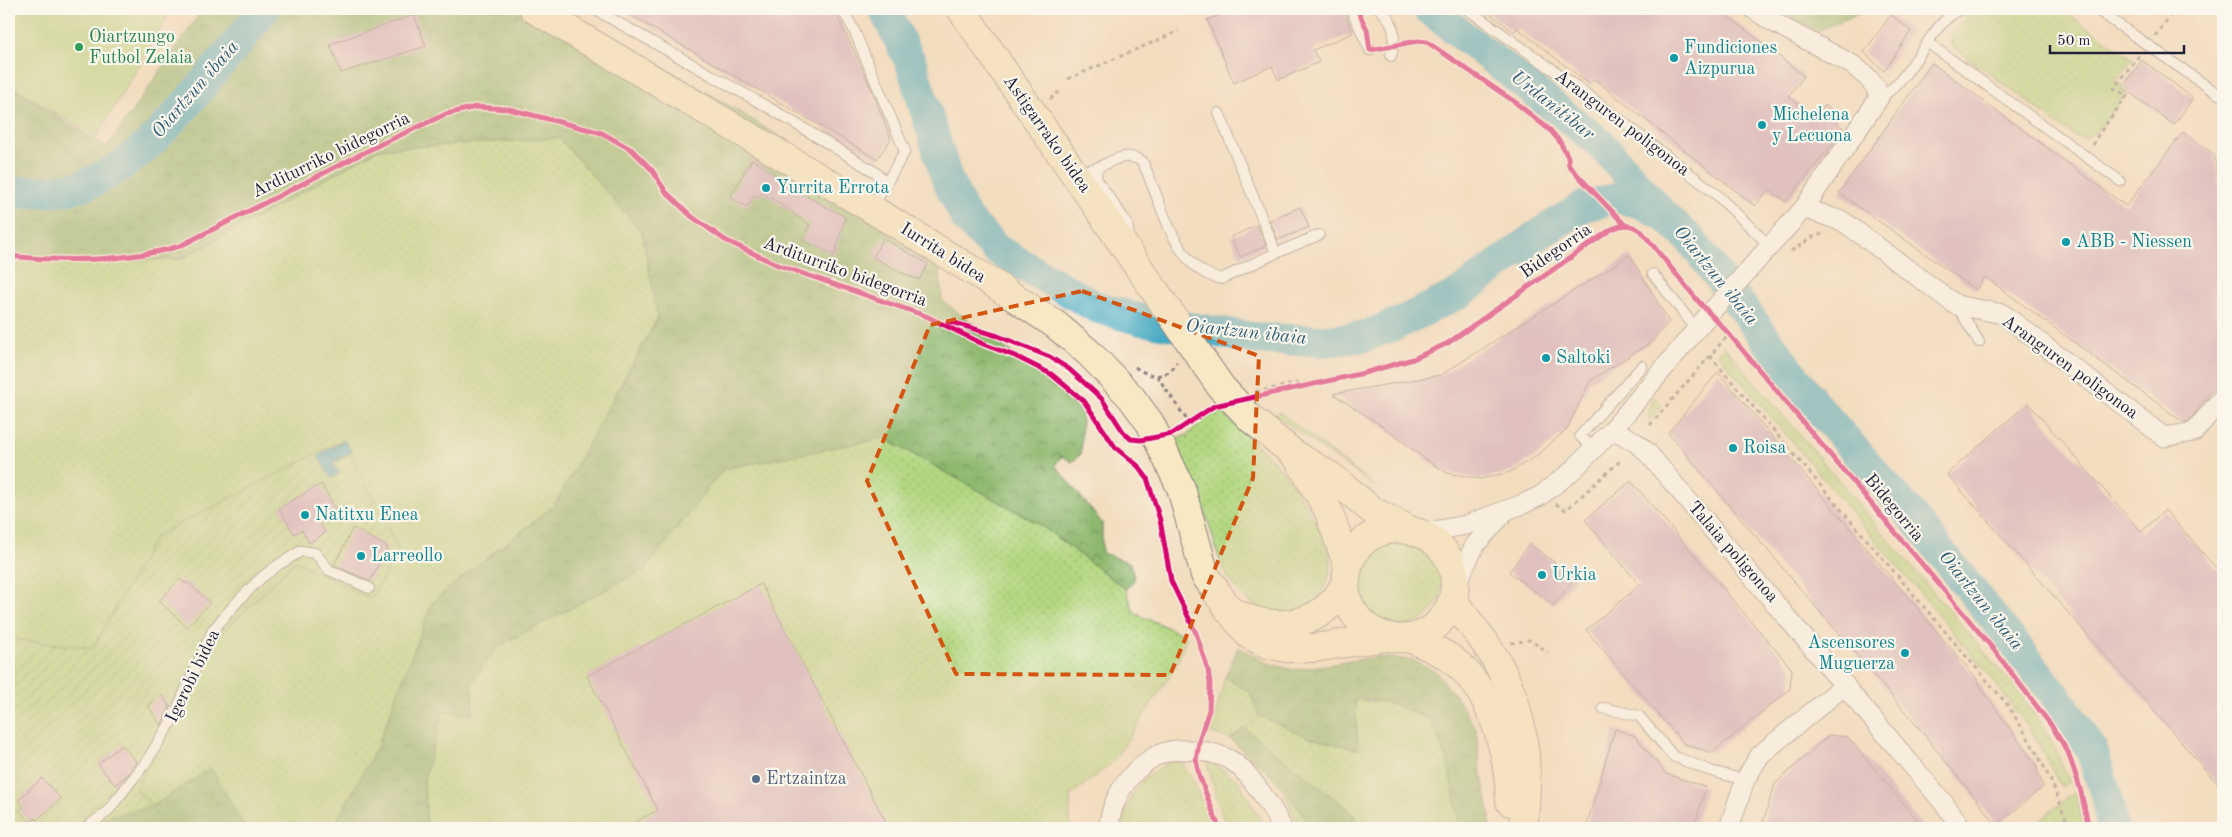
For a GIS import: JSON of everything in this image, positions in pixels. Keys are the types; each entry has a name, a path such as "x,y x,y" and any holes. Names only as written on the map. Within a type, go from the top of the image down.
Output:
{"main road":[{"name":"Astigarrako bidea","path":"961,9 1209,369 1235,403 1251,420 1294,454"},
{"name":"Iurrita bidea","path":"550,15 988,280 1056,326 1110,373 1141,410 1160,443 1181,488 1205,575 1249,635 1267,644 1286,648 1313,648 1398,638"},
{"path":"1294,454 1332,477 1373,511 1436,542 1447,554 1454,568 1454,592 1444,618 1428,631 1398,638"},
{"path":"1294,454 1307,472 1328,510 1346,575 1348,602 1357,618 1370,630 1439,651 1457,664 1473,681 1490,711 1507,765 1510,802 1507,828"},
{"path":"1229,610 1252,622 1282,625 1308,620 1333,602 1355,552 1365,541 1378,533 1392,529 1415,531"},
{"path":"1454,592 1497,662 1516,708 1525,746 1526,798 1523,828"}],"street":[{"path":"1415,531 1464,525 1504,512 1540,496 1556,485 1613,429 1712,312 1804,208 1879,98 1876,88 1868,78 1852,65 1753,9"},
{"name":"Aranguren poligonoa","path":"1804,208 1844,222 1956,305 2003,314 2164,437 2194,432 2223,397"},
{"name":"Talaia poligonoa","path":"1613,429 1647,452 1942,801 1960,828"},
{"path":"1454,592 1475,546 1504,512"},
{"path":"1729,828 1745,780 1760,755 1844,685"},
{"path":"1109,828 1114,805 1132,774 1145,763 1175,750 1197,750 1219,754 1235,762 1249,776 1282,828"}],"lane":[{"path":"594,9 773,110 875,172 887,183"},
{"path":"842,9 853,28 905,151 872,209"},
{"path":"1351,9 1370,50"},
{"path":"1380,9 1390,18 1395,34 1391,56"},
{"name":"Aranguren poligonoa","path":"1467,9 1576,86 1716,194 1770,246"},
{"path":"1879,98 1891,91 1928,43 1956,11 1962,9"},
{"path":"2096,9 2218,94"},
{"path":"1928,43 2120,181"},
{"path":"1219,113 1276,253"},
{"path":"1070,166 1084,171 1098,168 1118,157 1133,156 1142,161 1181,250 1194,266 1206,274 1221,279 1319,235"},
{"path":"1098,168 1096,173 1097,180 1127,223 1133,259"},
{"path":"1653,274 1697,330"},
{"path":"1956,305 1979,342"},
{"path":"1594,449 1580,436 1642,366"},
{"name":"Igerobi bidea","path":"86,828 108,812 146,762 171,722 213,630 261,578 278,564 301,551 315,553 329,570 369,588"},
{"path":"1603,708 1639,716 1673,756 1711,771 1745,780"}],"path":[{"path":"2088,157 2098,135 2128,96 2114,88 2176,9"},
{"path":"1068,80 1179,31"},
{"path":"1712,312 1736,342"},
{"path":"1650,425 1729,334"},
{"path":"1710,356 2007,704 2042,759 2059,795 2068,828"},
{"path":"1156,376 1186,425 1196,418"},
{"path":"1253,396 1322,382"},
{"path":"1505,644 1530,640 1548,652"}],"highlighted area":[{"path":"1082,291 1259,356 1253,478 1170,675 956,674 867,481 930,325"}],"green space":[{"name":"Oiartzungo Futbol Zelaia","path":"9,9 172,9 97,137 9,85"},
{"path":"203,9 562,9 720,100 937,233 942,300 1062,391 1082,414 1081,454 1072,462 1062,456 1055,465 1102,523 1102,553 1131,563 1134,580 1126,589 1039,524 884,438 723,469 645,569 497,647 472,682 473,714 443,712 424,778 427,828 333,828 378,745 432,603 554,506 658,318 642,232 559,138 379,149 182,259 9,261 9,86 107,147"},
{"path":"1779,9 1871,9 1817,31"},
{"path":"1982,9 2061,9 2133,59 2116,81 2128,91 2097,131 2085,138 2074,136 1951,45 1951,38 1966,16"},
{"path":"559,138 642,232 658,317 554,506 432,603 378,745 333,828 245,828 211,769 153,806 135,789 221,634 296,561 370,599 399,550 156,536 93,648 9,639 9,261 182,259 379,149"},
{"path":"1724,346 2015,688 2047,732 2070,782 2061,787 2034,735 1990,676 1717,353"},
{"path":"1654,397 1662,405 1649,421 1649,411"},
{"path":"1221,411 1268,455 1284,473 1303,500 1326,541 1331,562 1325,586 1310,605 1299,611 1288,614 1275,614 1257,607 1237,589 1221,563 1201,503 1174,440 1187,435 1204,419"},
{"path":"1279,412 1376,487 1275,415"},
{"path":"884,438 1039,524 1126,589 1134,613 1187,636 1176,666 1113,762 1070,796 1070,828 427,828 424,778 443,711 473,714 472,682 497,647 645,569 723,469"},
{"path":"343,440 399,550 371,599 295,561 221,634 135,789 153,806 107,817 82,828 16,828 9,824 9,639 93,648 156,536"},
{"path":"1400,542 1416,545 1430,554 1439,568 1442,584 1439,600 1430,614 1416,623 1400,626 1384,623 1370,614 1361,600 1358,584 1361,568 1370,554 1384,545"},
{"path":"1238,647 1268,663 1293,670 1376,657 1413,660 1435,671 1456,697 1476,729 1480,766 1490,817 1489,828 1460,828 1448,763 1431,720 1388,702 1355,698 1357,749 1311,738 1259,716 1250,692 1225,677"},
{"path":"1225,677 1250,692 1311,738 1359,750 1354,700 1388,702 1431,720 1448,763 1460,828 1362,828 1350,811 1244,728 1230,739 1211,733"},
{"path":"1244,728 1350,811 1362,828 1310,828 1303,814 1285,790 1230,739"},
{"path":"1206,760 1238,780 1265,828 1226,828"},
{"path":"1172,761 1181,761 1194,782 1212,828 1122,828 1128,804 1137,787 1151,774"},
{"path":"211,768 245,828 82,828 107,817 153,806"},
{"path":"1282,786 1302,810 1310,828 1299,828"},
{"path":"2075,792 2084,828 2030,828"}],"water":[{"path":"344,440 352,452 333,463 340,473 331,478 318,456"}],"building":[{"path":"620,9 834,9 869,83 891,139 877,159"},
{"path":"1218,9 1343,9 1353,33 1313,50 1319,62 1278,80 1272,66 1234,83 1207,20 1221,15"},
{"path":"1484,9 1719,9 1804,76 1788,96 1816,117 1825,105 1839,116 1835,121 1844,129 1786,202 1769,189 1755,206 1594,79 1589,84 1517,28 1514,32"},
{"path":"414,15 426,46 341,73 330,44"},
{"path":"1891,15 1911,31 1884,71 1864,52"},
{"path":"2142,60 2193,98 2174,125 2122,87"},
{"name":"ABB - Niessen","path":"1932,63 2126,206 2183,132 2214,154 2223,207 2223,376 2188,422 2183,422 1985,277 1976,290 1839,193"},
{"path":"752,159 810,198 845,217 835,255 802,240 810,225 762,192 759,197 755,195 747,207 730,197"},
{"path":"1300,207 1309,227 1278,240 1270,220"},
{"path":"1257,225 1266,246 1240,257 1231,237"},
{"path":"883,238 928,264 919,280 873,257"},
{"name":"Saltoki","path":"1630,255 1669,322 1651,342 1590,381 1567,429 1538,455 1510,472 1480,479 1448,473 1432,464 1385,428 1333,394 1441,375"},
{"path":"1718,372 1976,678 2036,765 2043,787 1997,825 1917,726 1668,433"},
{"path":"2028,403 2141,532 2165,510 2223,576 2223,790 1947,474"},
{"path":"1631,481 1792,669 1790,689 1712,753 1684,744 1586,630 1640,585 1585,520"},
{"name":"Natitxu Enea","path":"321,484 336,510 318,520 325,533 309,543 302,530 294,534 279,508"},
{"name":"Larreollo","path":"353,528 388,547 370,581 334,565"},
{"name":"Urkia","path":"1529,544 1575,577 1554,605 1509,572"},
{"path":"180,579 185,584 188,582 210,603 187,627 159,601"},
{"path":"761,584 889,828 624,828 658,810 587,676"},
{"path":"162,695 170,707 161,725 148,706"},
{"path":"1615,729 1635,736 1666,774 1706,787 1694,828 1586,828"},
{"path":"1829,735 1848,737 1924,828 1761,828 1775,784"},
{"path":"122,745 137,762 128,774 115,785 98,764"},
{"path":"42,778 61,799 37,820 35,818 30,822 19,811 24,807 18,800"}],"waterway":[{"name":"Oiartzun ibaia","path":"9,192 47,192 75,188 104,176 123,164 156,137 186,105 264,9"},
{"name":"Oiartzun ibaia","path":"884,9 911,63 947,179 966,218 997,250 1096,307 1142,320 1260,339 1328,341 1366,336 1399,323 1460,293 1539,234 1584,206 1619,198 1641,203 1664,215 1691,240 1818,408 1912,516 2056,696 2092,750 2106,795 2113,828"},
{"name":"Urdanitibar","path":"1429,9 1600,143 1660,211"}],"cycle path":[{"path":"1357,9 1367,29 1370,50 1418,41 1427,42 1515,102 1551,131 1560,142 1568,157 1569,166 1625,225"},
{"name":"Arditurriko bidegorria","path":"9,256 73,260 116,258 180,246 379,145 446,114 476,107 509,109 602,133 632,150 652,170 666,192 691,216 725,240 778,265 926,316 1051,374 1084,401 1115,447 1138,466 1147,478 1160,520 1171,581 1196,633 1208,670 1210,683 1209,710 1200,737 1196,760 1199,775 1219,828"},
{"name":"Bidegorria","path":"948,321 998,336 1050,357 1069,369 1102,399 1124,433 1131,439 1141,440 1172,434 1214,406 1364,373 1413,359 1448,343 1610,230 1623,226 1634,227 1642,232 1698,301 1729,334 1994,650 2051,725 2068,752 2080,788 2089,828"}],"place":[{"name":"Oiartzungo Futbol Zelaia","path":"79,47"},
{"name":"Fundiciones Aizpurua","path":"1674,58"},
{"name":"Michelena y Lecuona","path":"1762,125"},
{"name":"Yurrita Errota","path":"766,188"},
{"name":"ABB - Niessen","path":"2066,242"},
{"name":"Saltoki","path":"1546,358"},
{"name":"Roisa","path":"1733,448"},
{"name":"Natitxu Enea","path":"305,515"},
{"name":"Larreollo","path":"361,556"},
{"name":"Urkia","path":"1542,575"},
{"name":"Ascensores Muguerza","path":"1905,653"},
{"name":"Ertzaintza","path":"756,779"}]}
